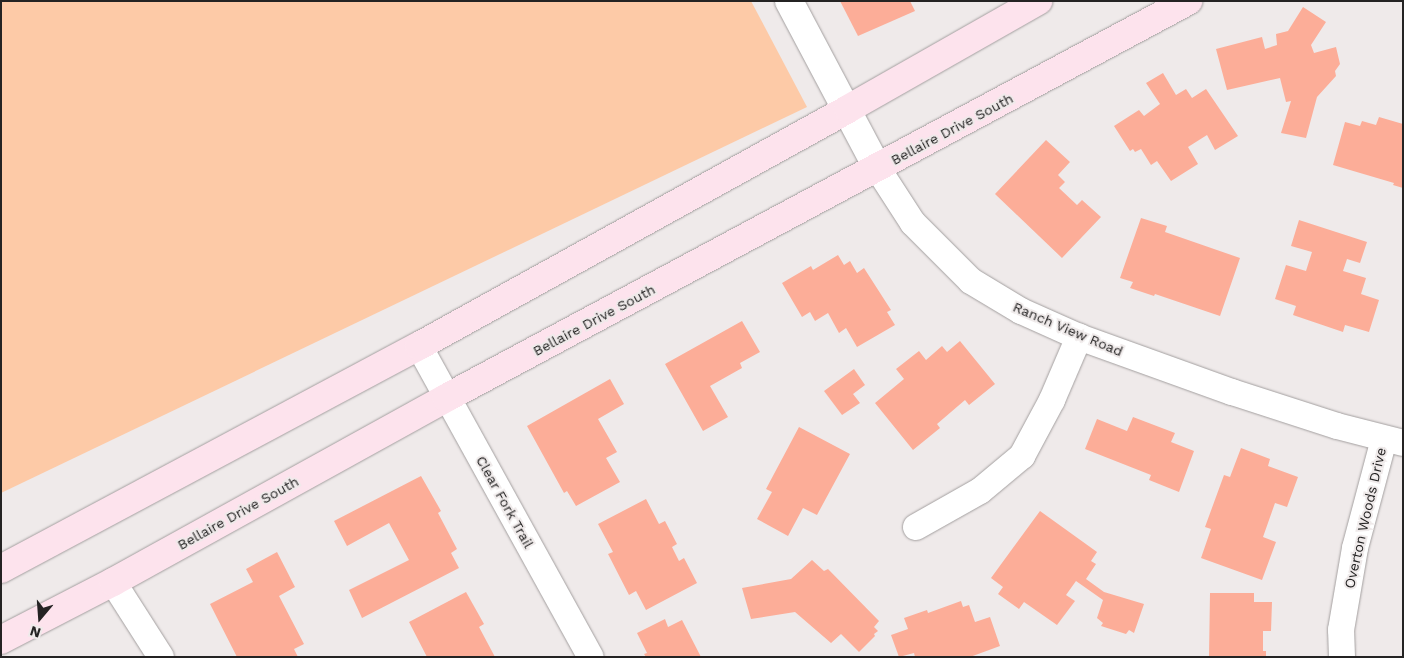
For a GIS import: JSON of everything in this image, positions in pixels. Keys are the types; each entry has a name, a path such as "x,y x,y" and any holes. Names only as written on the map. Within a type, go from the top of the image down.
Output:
{"main road":[{"path":"1,569 419,346 848,109 1038,1"},
{"name":"Bellaire Drive South","path":"1,640 113,582 446,398 878,169 1188,1"}],"street":[{"name":"Ranch View Road","path":"789,1 848,109 878,169 913,224 971,281 1021,311 1079,337 1232,392 1337,426 1393,441"},
{"path":"916,527 980,491 1022,456 1052,400 1079,337"},
{"name":"Clear Fork Trail","path":"419,346 446,398 591,657"},
{"name":"Overton Woods Drive","path":"1342,657 1341,630 1355,548 1393,441"},
{"path":"113,582 161,657"}],"shaded area":[{"path":"1,1 751,1 807,107 1,493"}],"building":[{"path":"840,1 910,1 915,11 858,36"},
{"path":"1303,7 1326,22 1311,45 1314,53 1336,47 1340,64 1335,71 1336,76 1317,97 1306,138 1281,133 1291,101 1286,102 1280,78 1227,90 1216,49 1262,37 1265,49 1277,45 1276,34 1288,31"},
{"path":"1163,73 1176,95 1186,89 1192,98 1206,89 1238,136 1215,150 1207,135 1188,147 1198,164 1171,181 1157,161 1151,165 1141,149 1135,152 1133,149 1130,151 1114,126 1139,110 1144,116 1160,104 1146,83"},
{"path":"1379,117 1403,124 1403,188 1393,185 1394,183 1333,165 1345,122 1360,126 1362,121 1376,125"},
{"path":"1046,140 1070,162 1058,175 1065,182 1059,188 1077,205 1082,200 1101,217 1062,258 995,194"},
{"path":"1141,218 1167,226 1165,232 1240,258 1220,316 1155,294 1154,296 1130,288 1133,282 1120,278"},
{"path":"1299,220 1367,242 1360,263 1347,259 1343,271 1366,278 1361,294 1379,300 1369,332 1345,325 1343,332 1293,315 1296,306 1275,299 1286,265 1306,271 1312,252 1291,246"},
{"path":"838,255 844,265 850,261 857,273 864,268 891,310 887,312 895,325 857,347 846,328 839,333 828,313 815,321 810,312 802,317 782,283 811,266 813,270"},
{"path":"742,321 760,352 740,363 742,368 710,386 728,417 703,431 665,364"},
{"path":"960,341 995,384 969,405 965,400 937,424 940,428 913,450 875,403 904,379 896,369 919,351 926,360 942,346 947,352"},
{"path":"854,369 865,385 853,394 860,403 842,415 824,391"},
{"path":"610,379 624,404 598,419 617,452 606,458 620,482 576,506 567,491 564,493 527,426"},
{"path":"1133,417 1175,433 1171,442 1194,451 1179,492 1149,480 1151,475 1085,449 1097,419 1127,431"},
{"path":"799,427 850,454 817,515 803,508 788,536 757,519 772,492 766,489"},
{"path":"1241,448 1270,459 1268,466 1298,477 1287,507 1275,503 1263,537 1276,542 1262,580 1201,558 1211,529 1205,527 1224,475 1230,477"},
{"path":"421,476 441,511 438,513 457,549 451,553 459,568 362,618 349,590 409,560 389,523 347,546 334,521"},
{"path":"646,499 659,524 665,521 677,544 672,547 679,561 684,558 697,583 646,610 636,591 629,595 608,554 613,552 598,524"},
{"path":"1040,511 1097,552 1091,561 1096,564 1086,579 1104,592 1144,604 1134,633 1129,630 1126,634 1101,626 1103,623 1097,618 1103,600 1076,581 1066,595 1075,601 1057,625 1024,602 1019,609 998,594 1003,587 991,578"},
{"path":"277,552 295,587 279,596 304,644 294,649 298,657 237,657 210,604 253,582 246,569"},
{"path":"812,560 824,571 828,569 879,621 874,627 878,631 874,634 875,636 859,652 841,634 831,643 795,612 751,619 742,588 791,579"},
{"path":"466,592 484,624 479,627 495,657 427,657 409,622"},
{"path":"1210,593 1254,593 1254,602 1272,602 1271,631 1263,631 1263,651 1266,651 1266,657 1209,657"},
{"path":"961,601 963,607 969,605 975,622 990,617 1000,646 970,657 915,657 914,653 899,657 891,635 908,629 904,618 927,610 928,613"},
{"path":"665,619 668,627 682,620 701,657 646,657 644,654 647,653 637,633"}]}
